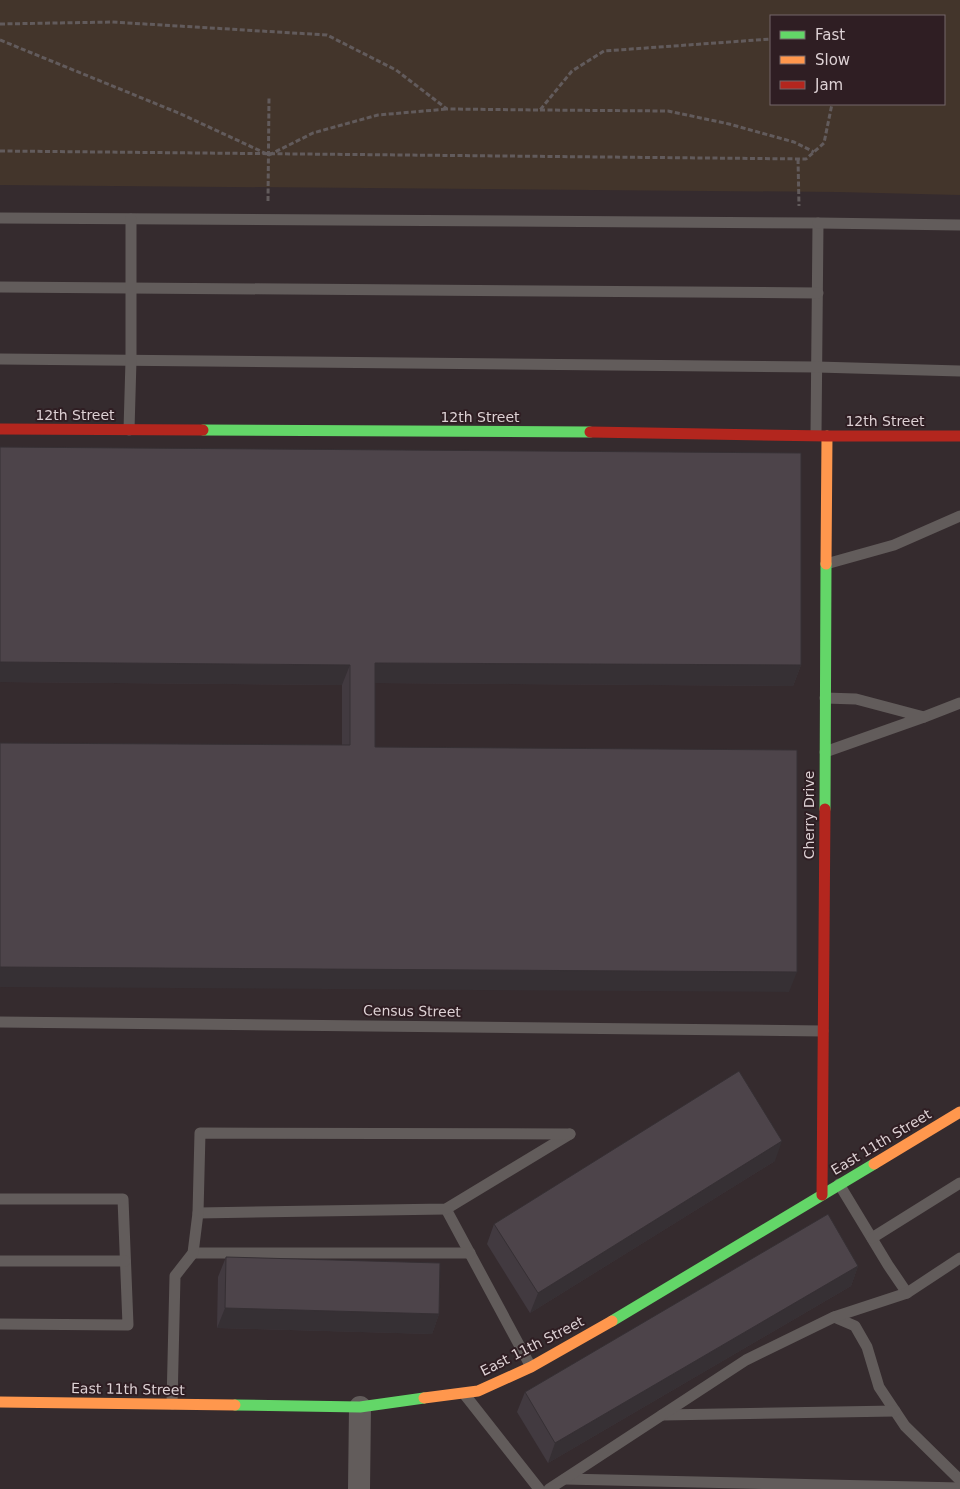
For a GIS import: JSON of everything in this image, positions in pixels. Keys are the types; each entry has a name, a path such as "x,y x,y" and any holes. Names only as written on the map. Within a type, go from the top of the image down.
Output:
{"street":[{"name":"12th Street","path":"0,429 648,432 822,436 960,436"},
{"name":"Cherry Drive","path":"822,436 826,564 822,1195"},
{"name":"East 11th Street","path":"0,1402 360,1407 478,1391 531,1367 650,1300 960,1112"},
{"path":"359,1489 360,1407"}],"lane":[{"path":"0,218 960,225"},
{"path":"129,430 132,219"},
{"path":"818,223 817,367 822,436"},
{"path":"0,287 818,293"},
{"path":"0,359 817,367 960,371"},
{"path":"826,564 894,545 960,516"},
{"path":"825,698 856,699 924,717"},
{"path":"825,752 960,703"},
{"name":"Census Street","path":"0,1022 823,1031"},
{"path":"172,1404 175,1276 193,1254 198,1212 200,1133 570,1134 446,1209 198,1212"},
{"path":"872,1238 960,1183"},
{"path":"839,1184 888,1266 907,1293"},
{"path":"0,1199 123,1199 128,1325 0,1324"},
{"path":"446,1209 531,1367"},
{"path":"193,1254 470,1253"},
{"path":"549,1489 746,1360 834,1317 907,1293 960,1258"},
{"path":"0,1261 126,1260"},
{"path":"834,1317 855,1326 867,1347 879,1388 905,1426 960,1480"},
{"path":"464,1393 539,1489"},
{"path":"661,1415 895,1411"},
{"path":"565,1479 960,1488"}],"path":[{"path":"0,24 112,22 327,35 396,70 447,109"},
{"path":"540,110 572,71 604,51 770,39"},
{"path":"0,40 181,114 269,155"},
{"path":"268,220 269,97"},
{"path":"0,151 806,159 824,143 832,105"},
{"path":"269,155 313,133 378,115 447,109 668,111 729,124 794,142 814,152"},
{"path":"798,159 799,223"}],"shaded area":[{"path":"0,0 960,0 960,195 838,192 0,185"}],"building":[{"path":"0,447 801,453 801,665 375,663 375,747 797,750 797,972 0,967 0,743 350,745 350,665 0,662"},
{"path":"739,1071 782,1141 538,1293 494,1224"},
{"path":"828,1214 858,1266 555,1443 525,1392"},
{"path":"226,1257 440,1263 439,1314 225,1308"}],"traffic: fast":[{"path":"203,430 590,432"},
{"path":"825,809 826,564"},
{"path":"612,1321 874,1164"},
{"path":"235,1405 360,1407 424,1398"}],"traffic: slow":[{"path":"826,564 827,436"},
{"path":"874,1164 960,1112"},
{"path":"424,1398 478,1391 531,1367 612,1321"},
{"path":"0,1402 235,1405"}],"traffic: jam":[{"path":"0,429 203,430"},
{"path":"590,432 960,436"},
{"path":"822,1195 825,809"}]}
